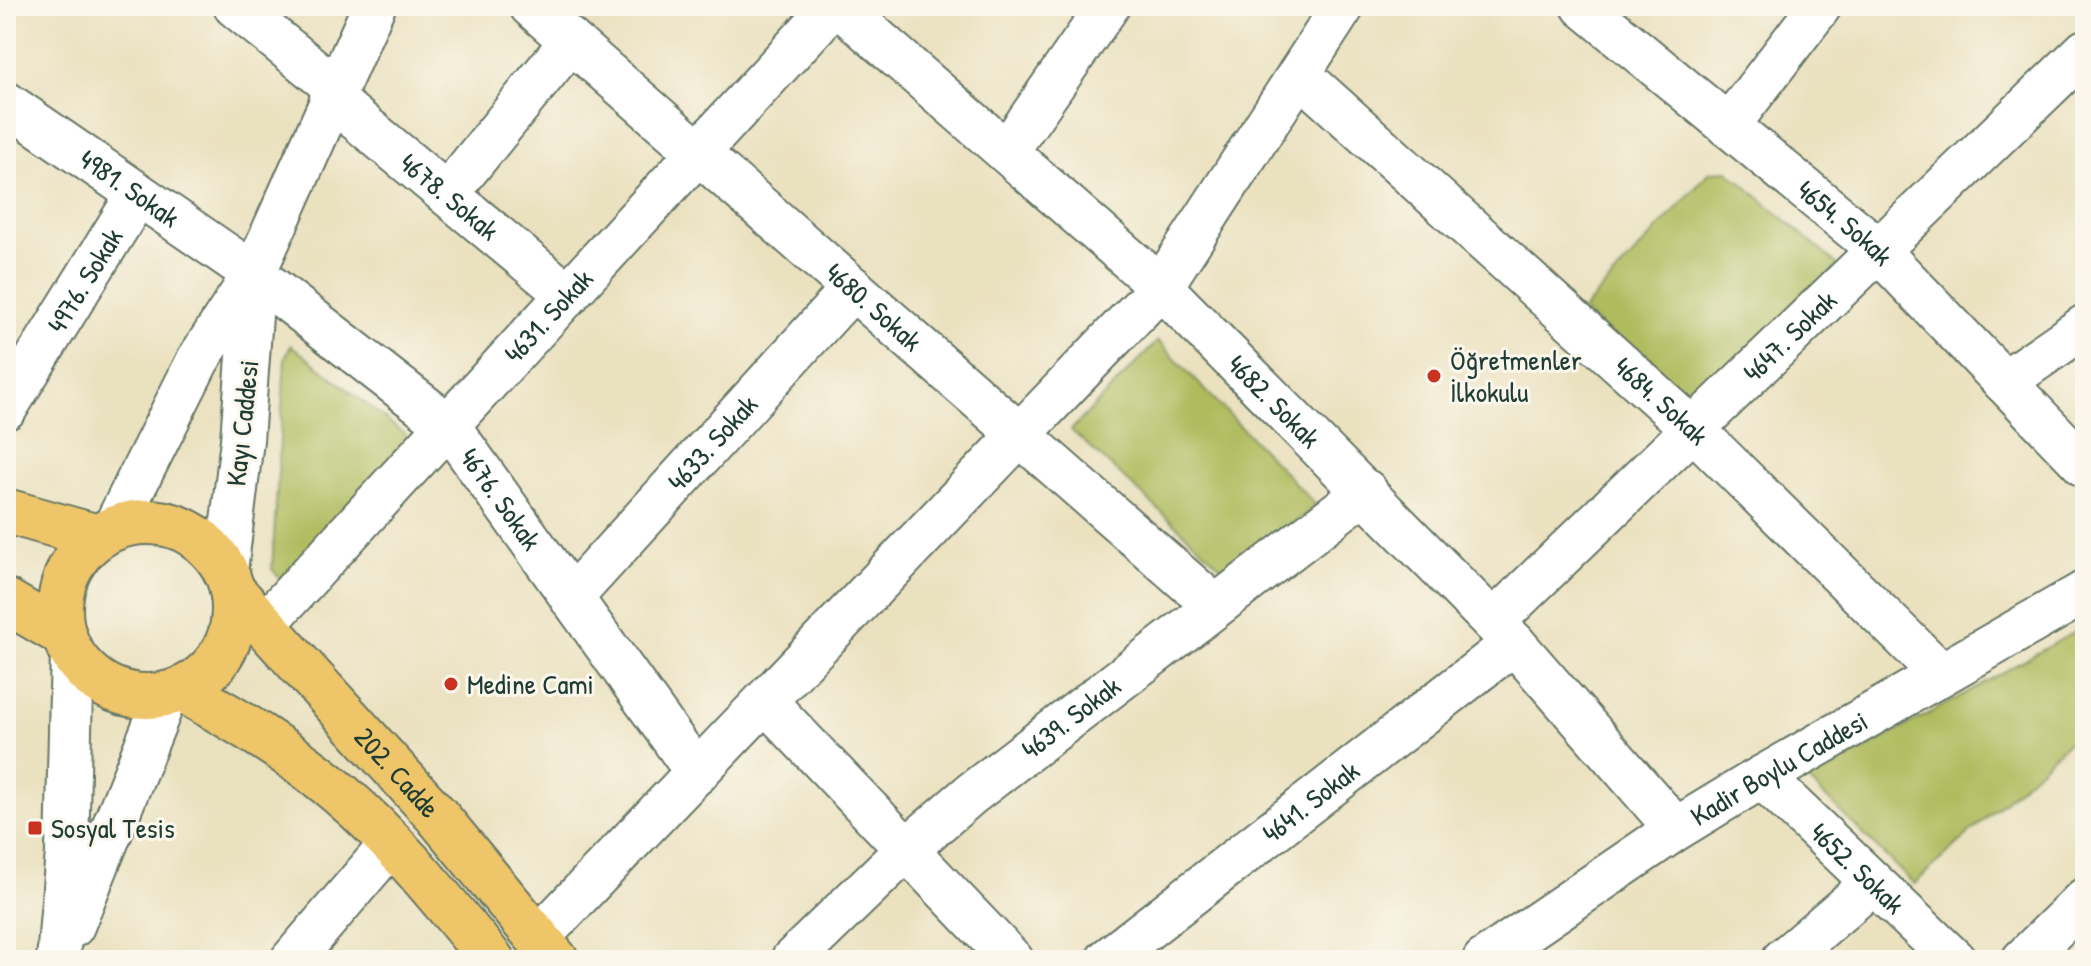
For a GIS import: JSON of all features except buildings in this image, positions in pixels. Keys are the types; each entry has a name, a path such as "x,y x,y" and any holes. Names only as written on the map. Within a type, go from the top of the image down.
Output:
{"main road":[{"path":"6,511 106,532 150,521 186,531 202,541 229,581 233,618 226,646 203,676 174,691 131,695 96,680 68,644 6,601"},
{"path":"68,644 61,617 65,580 78,556 106,532"},
{"name":"202. Cadde","path":"229,581 264,625 437,816 547,949"},
{"name":"202. Cadde","path":"174,691 299,762 392,843 492,960"}],"street":[{"name":"4678. Sokak","path":"235,6 447,194 568,295"},
{"name":"Kayı Caddesi","path":"106,532 198,360 254,274 374,6"},
{"name":"4680. Sokak","path":"531,6 1215,606"},
{"name":"4682. Sokak","path":"836,6 1008,150 1161,287 1503,632 1676,829"},
{"name":"4631. Sokak","path":"264,625 836,6"},
{"path":"1008,150 1108,6"},
{"path":"547,949 697,773 1161,287 1343,6"},
{"path":"1728,126 1820,6"},
{"name":"4654. Sokak","path":"1587,7 1878,251 2085,466"},
{"path":"447,194 571,41"},
{"name":"4647. Sokak","path":"1503,632 1693,429 2085,51"},
{"name":"4684. Sokak","path":"1299,74 1693,429 1941,674"},
{"name":"4981. Sokak","path":"9,111 254,274"},
{"name":"4976. Sokak","path":"6,408 138,194"},
{"name":"Kayı Caddesi","path":"229,581 254,274"},
{"name":"4676. Sokak","path":"254,274 448,425 697,773"},
{"name":"4633. Sokak","path":"571,598 853,288"},
{"path":"2004,382 2085,326"},
{"name":"4639. Sokak","path":"810,954 908,848 971,794 1366,491"},
{"name":"Kadir Boylu Caddesi","path":"1501,956 1676,829 2085,592"},
{"name":"4641. Sokak","path":"1107,960 1503,632"},
{"path":"68,644 67,852 58,960 174,691"},
{"path":"765,701 1012,960"},
{"name":"4652. Sokak","path":"1762,777 1954,960"},
{"path":"292,960 392,843"},
{"path":"1783,960 1873,883"},
{"path":"2023,960 2085,899"}],"green space":[{"path":"1728,171 1838,265 1692,405 1582,311 1710,172"},
{"path":"1158,341 1317,506 1226,571 1071,430"},
{"path":"291,345 412,440 280,579 272,569 285,359"},
{"path":"2085,626 2085,727 1914,884 1809,781"}],"place":[{"name":"Öğretmenler İlkokulu","path":"1434,376"},
{"name":"Medine Cami","path":"451,684"},
{"name":"Sosyal Tesis","path":"35,828"}]}
